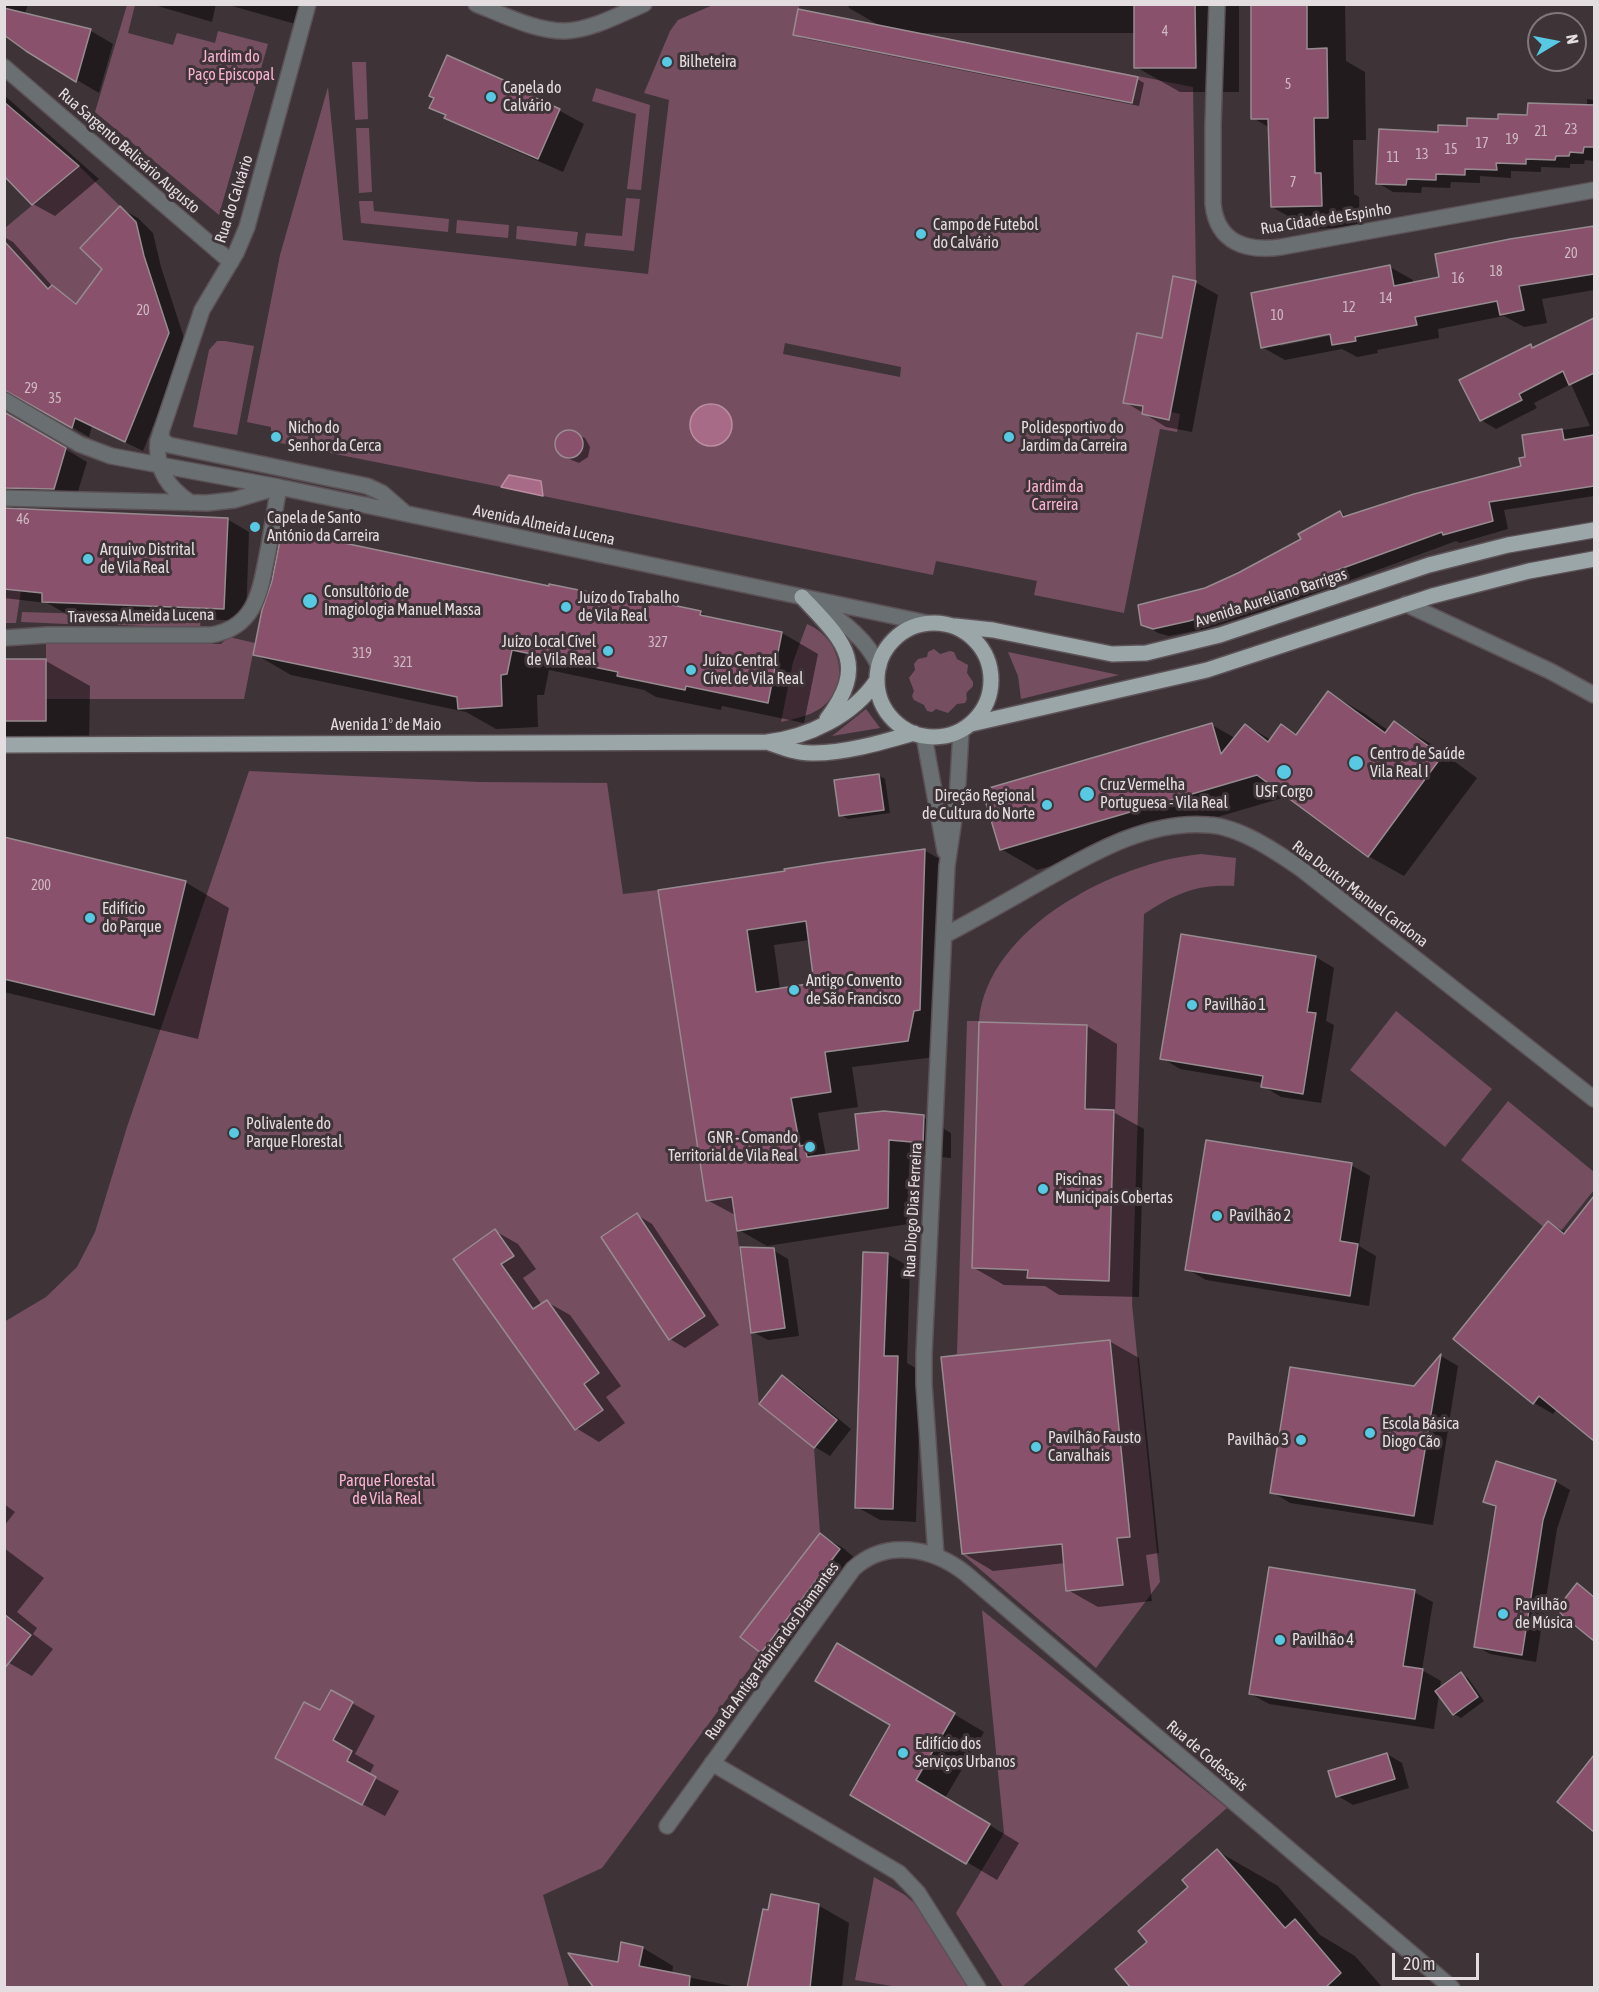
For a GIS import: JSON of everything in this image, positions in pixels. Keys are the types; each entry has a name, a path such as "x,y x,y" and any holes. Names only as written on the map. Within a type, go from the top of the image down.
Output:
{"main road":[{"name":"Avenida Aureliano Barrigas","path":"955,626 998,631 1112,654 1146,653 1213,637 1448,560 1508,545 1594,530"},
{"path":"966,727 982,711 989,696 991,679 989,662 981,647 969,635 955,626 946,624 927,623 911,628 896,637 885,650 878,673 879,694 892,718 902,727 919,735 937,737 966,727 1213,669 1406,603 1522,573 1594,559"},
{"path":"802,597 837,636 848,660 848,679 843,695 823,725"},
{"name":"Avenida 1º de Maio","path":"4,745 767,742 795,737 823,725 862,698 878,673"},
{"name":"Avenida 1º de Maio","path":"767,742 790,750 813,753 837,751 919,735"}],"street":[{"name":"Rua do Calvário","path":"159,464 157,451 161,431 202,310 231,262 247,227 308,4"},
{"path":"476,4 529,24 565,31 592,25 645,4"},
{"name":"Rua Cidade de Espinho","path":"1217,4 1213,125 1214,217 1219,228 1237,243 1259,249 1281,248 1594,190"},
{"name":"Rua Sargento Belisário Augusto","path":"4,67 231,262"},
{"name":"Avenida Almeida Lucena","path":"4,400 79,444 111,456 279,487 927,623"},
{"path":"161,431 164,443 169,445 367,486 382,494 406,514"},
{"path":"159,464 169,485 191,503"},
{"name":"Avenida Almeida Lucena","path":"4,498 191,503 234,500 279,487"},
{"name":"Travessa Almeida Lucena","path":"4,638 47,635 205,636 231,629 246,617 257,600 279,487"},
{"name":"Avenida Almeida Lucena","path":"802,597 848,626 868,647 878,673"},
{"path":"1406,603 1550,671 1594,695"},
{"path":"947,866 966,727"},
{"path":"919,735 947,866"},
{"name":"Rua Doutor Manuel Cardona","path":"945,935 1077,862 1117,843 1164,828 1211,825 1236,832 1263,845 1308,874 1594,1099"},
{"name":"Rua Diogo Dias Ferreira","path":"936,1556 924,1369 947,866"},
{"name":"Rua da Antiga Fábrica dos Diamantes","path":"667,1826 847,1576 860,1563 881,1552 908,1549 936,1556"},
{"name":"Rua de Codessais","path":"936,1556 954,1565 977,1582 1452,1988"},
{"path":"712,1763 899,1873 918,1893 978,1988"}],"green space":[{"name":"Jardim do Paço Episcopal","path":"127,5 135,5 128,33 173,45 177,33 215,43 218,31 268,44 219,215 95,112"},
{"name":"Jardim da Carreira","path":"713,5 799,5 799,9 1193,87 1196,281 1171,412 1180,414 1177,432 1160,429 1124,613 1034,595 1037,581 936,561 933,575 543,496 541,481 509,475 501,487 280,443 282,433 271,431 271,427 247,422 280,255 328,87 343,240 648,274 669,100 644,93 670,31 678,20","holes":["785,343 901,367 900,377 783,354"]},
{"path":"352,62 366,62 368,119 355,120"},
{"path":"596,88 650,105 641,190 627,189 636,114 592,101"},
{"path":"356,128 369,128 372,192 359,193"},
{"path":"79,166 120,206 81,248 102,252 147,369 52,285 38,302 5,274 21,259 5,241 5,228"},
{"path":"626,198 640,199 634,251 584,246 586,233 622,236"},
{"path":"359,201 373,201 374,211 449,219 448,232 361,223"},
{"path":"457,220 509,225 508,238 456,233"},
{"path":"517,226 578,232 576,246 516,239"},
{"path":"217,341 254,346 237,435 193,427 209,350"},
{"path":"5,589 21,591 16,623 5,623"},
{"path":"22,612 90,614 90,625 21,622"},
{"path":"118,615 201,617 200,628 118,625"},
{"path":"807,624 819,631 835,650 839,675 837,687 831,698 821,708 781,722 793,662"},
{"path":"229,637 255,643 244,699 46,699 46,644 221,644"},
{"path":"934,649 940,654 954,652 957,659 968,665 967,673 973,682 965,703 957,704 948,713 936,709 932,712 927,711 924,705 914,700 912,696 914,691 909,678 915,670 914,664 918,659 927,657 928,652"},
{"path":"1008,652 1119,675 1021,699 1018,676"},
{"path":"866,709 880,728 832,736"},
{"name":"Parque Florestal de Vila Real","path":"249,771 479,782 607,783 623,894 658,890 706,1200 732,1197 759,1404 814,1448 820,1533 740,1636 761,1653 602,1868 543,1895 569,1987 5,1987 4,1322 46,1297 77,1267 95,1232 127,1127"},
{"path":"1201,854 1236,858 1234,886 1208,887 1186,892 1144,914 1132,1304 1160,1582 1096,1668 962,1554 941,1357 957,1354 967,1021 979,1021 987,987 1005,956 1031,929 1062,905 1132,870"},
{"path":"1396,1011 1492,1089 1445,1147 1350,1070"},
{"path":"1508,1101 1594,1172 1594,1190 1556,1237 1461,1160"},
{"path":"982,1610 1227,1808 1022,1987 1003,1987 956,1913 1004,1833"},
{"path":"874,1877 905,1895 914,1903 971,1987 898,1987 855,1980"}],"shaded area":[{"path":"711,404 726,410 732,425 726,440 711,446 696,440 690,425 696,410"},
{"path":"509,475 541,481 543,496 501,487"}],"building":[{"path":"1134,4 1195,4 1196,68 1134,68"},
{"path":"1251,4 1307,4 1307,49 1327,48 1328,118 1314,118 1315,173 1321,173 1322,206 1271,207 1268,119 1251,119"},
{"path":"4,8 91,29 76,82 4,35"},
{"path":"798,9 1138,77 1132,103 793,35"},
{"name":"Capela do Calvário","path":"447,55 519,87 518,90 560,109 538,159 444,118 446,115 429,108 434,98 429,96"},
{"path":"4,102 79,166 32,205 4,176"},
{"path":"1528,103 1594,105 1594,147 1584,147 1583,153 1570,152 1569,156 1556,156 1555,160 1526,159 1526,164 1496,163 1497,170 1465,169 1465,175 1436,174 1436,180 1407,179 1406,185 1376,184 1379,129 1438,132 1438,125 1467,126 1467,118 1498,119 1498,114 1527,115"},
{"path":"120,206 136,222 144,256 169,333 125,442 75,418 72,428 4,390 4,241 48,289 52,285 76,304 102,269 80,248"},
{"path":"1594,226 1594,274 1519,286 1524,310 1500,315 1497,301 1415,317 1417,325 1355,337 1356,341 1332,345 1330,334 1261,348 1251,293 1390,265 1394,286 1439,277 1435,254"},
{"path":"1173,276 1196,281 1169,420 1142,414 1143,406 1123,403 1137,333 1162,338"},
{"path":"1594,318 1594,373 1569,385 1563,371 1519,394 1522,400 1480,421 1459,380 1531,344 1532,348"},
{"path":"4,412 66,448 54,489 4,488"},
{"path":"1562,429 1564,440 1594,435 1594,486 1489,502 1493,521 1443,535 1442,532 1233,608 1189,621 1153,629 1141,625 1138,605 1205,588 1238,573 1301,539 1298,534 1340,511 1343,517 1414,494 1521,466 1519,458 1525,457 1522,435"},
{"path":"569,430 579,434 583,444 579,454 569,458 559,454 555,444 559,434"},
{"path":"4,508 228,518 224,609 42,602 42,593 4,589"},
{"path":"282,530 549,586 549,584 633,601 634,597 701,611 700,615 782,632 768,703 686,686 685,690 617,676 618,672 512,650 507,674 501,675 502,706 458,709 457,697 253,655"},
{"path":"4,659 46,659 46,721 4,721"},
{"path":"1328,691 1385,733 1394,721 1442,756 1368,857 1257,775 1000,850 982,790 1212,723 1221,754 1245,724 1268,742 1281,724 1296,735"},
{"path":"879,774 884,810 839,816 834,780"},
{"name":"Edifício do Parque","path":"4,837 186,881 154,1015 4,979"},
{"path":"925,849 920,1010 914,1011 908,1041 825,1052 831,1092 791,1098 800,1146 805,1145 807,1157 859,1150 855,1114 884,1111 924,1115 923,1143 889,1140 888,1208 737,1231 732,1197 706,1201 658,890 785,871 784,869","holes":["806,921 814,983 756,992 747,930"]},
{"name":"Pavilhão 1","path":"1181,934 1316,956 1307,1012 1316,1013 1303,1094 1261,1087 1263,1076 1160,1059"},
{"name":"Piscinas Municipais Cobertas","path":"979,1022 1087,1025 1085,1109 1114,1110 1109,1281 1027,1278 1028,1270 972,1268"},
{"name":"Pavilhão 2","path":"1206,1140 1352,1163 1340,1241 1358,1244 1350,1296 1185,1270"},
{"path":"1594,1196 1594,1441 1539,1396 1533,1404 1453,1339 1548,1221 1564,1234"},
{"path":"637,1213 705,1316 669,1340 601,1237"},
{"path":"495,1229 514,1256 501,1264 533,1309 547,1300 599,1373 584,1384 603,1410 575,1430 453,1259"},
{"path":"740,1247 774,1248 785,1328 751,1333"},
{"path":"863,1252 888,1253 884,1356 898,1356 893,1509 855,1508"},
{"name":"Pavilhão Fausto Carvalhais","path":"1110,1340 1130,1537 1117,1538 1123,1585 1066,1591 1062,1544 962,1554 941,1357"},
{"name":"Pavilhão 3","path":"1441,1354 1414,1516 1270,1493 1290,1367 1414,1386"},
{"path":"782,1375 837,1420 814,1448 759,1404"},
{"name":"Pavilhão de Música","path":"1496,1461 1556,1480 1543,1520 1522,1655 1474,1647 1496,1506 1483,1502"},
{"path":"820,1533 840,1549 761,1653 740,1637"},
{"name":"Pavilhão 4","path":"1269,1567 1415,1590 1403,1666 1423,1669 1415,1719 1249,1694"},
{"path":"1577,1583 1594,1597 1594,1641 1556,1610"},
{"path":"4,1614 31,1635 4,1669"},
{"name":"Edifício dos Serviços Urbanos","path":"837,1643 955,1713 916,1780 990,1824 966,1864 850,1795 890,1725 815,1681"},
{"path":"1461,1672 1478,1697 1453,1715 1435,1691"},
{"path":"331,1690 353,1702 333,1740 352,1751 347,1761 376,1777 362,1805 275,1758 304,1702 320,1710"},
{"path":"1387,1753 1395,1779 1336,1797 1328,1771"},
{"path":"1594,1755 1594,1832 1557,1802"},
{"path":"1217,1849 1285,1928 1295,1919 1341,1973 1325,1988 1131,1988 1115,1969 1147,1942 1138,1931 1188,1887 1182,1880"},
{"path":"771,1894 819,1904 810,1988 747,1988 763,1909 768,1910"},
{"path":"621,1942 643,1947 639,1966 690,1976 689,1988 594,1988 568,1953 618,1962"}],"place":[{"name":"Bilheteira","path":"667,62"},
{"name":"Capela do Calvário","path":"491,97"},
{"name":"Campo de Futebol do Calvário","path":"921,234"},
{"name":"Nicho do Senhor da Cerca","path":"276,437"},
{"name":"Polidesportivo do Jardim da Carreira","path":"1009,437"},
{"name":"Capela de Santo António da Carreira","path":"255,527"},
{"name":"Arquivo Distrital de Vila Real","path":"88,559"},
{"name":"Consultório de Imagiologia Manuel Massa","path":"310,601"},
{"name":"Juízo do Trabalho de Vila Real","path":"566,607"},
{"name":"Juízo Local Cível de Vila Real","path":"608,651"},
{"name":"Juízo Central Cível de Vila Real","path":"691,670"},
{"name":"Centro de Saúde Vila Real I","path":"1356,763"},
{"name":"USF Corgo","path":"1284,772"},
{"name":"Cruz Vermelha Portuguesa - Vila Real","path":"1087,794"},
{"name":"Direção Regional de Cultura do Norte","path":"1047,805"},
{"name":"Edifício do Parque","path":"90,918"},
{"name":"Antigo Convento de São Francisco","path":"794,990"},
{"name":"Pavilhão 1","path":"1192,1005"},
{"name":"Polivalente do Parque Florestal","path":"234,1133"},
{"name":"GNR - Comando Territorial de Vila Real","path":"810,1147"},
{"name":"Piscinas Municipais Cobertas","path":"1043,1189"},
{"name":"Pavilhão 2","path":"1217,1216"},
{"name":"Escola Básica Diogo Cão","path":"1370,1433"},
{"name":"Pavilhão 3","path":"1301,1440"},
{"name":"Pavilhão Fausto Carvalhais","path":"1036,1447"},
{"name":"Pavilhão de Música","path":"1503,1614"},
{"name":"Pavilhão 4","path":"1280,1640"},
{"name":"Edifício dos Serviços Urbanos","path":"903,1753"}]}
